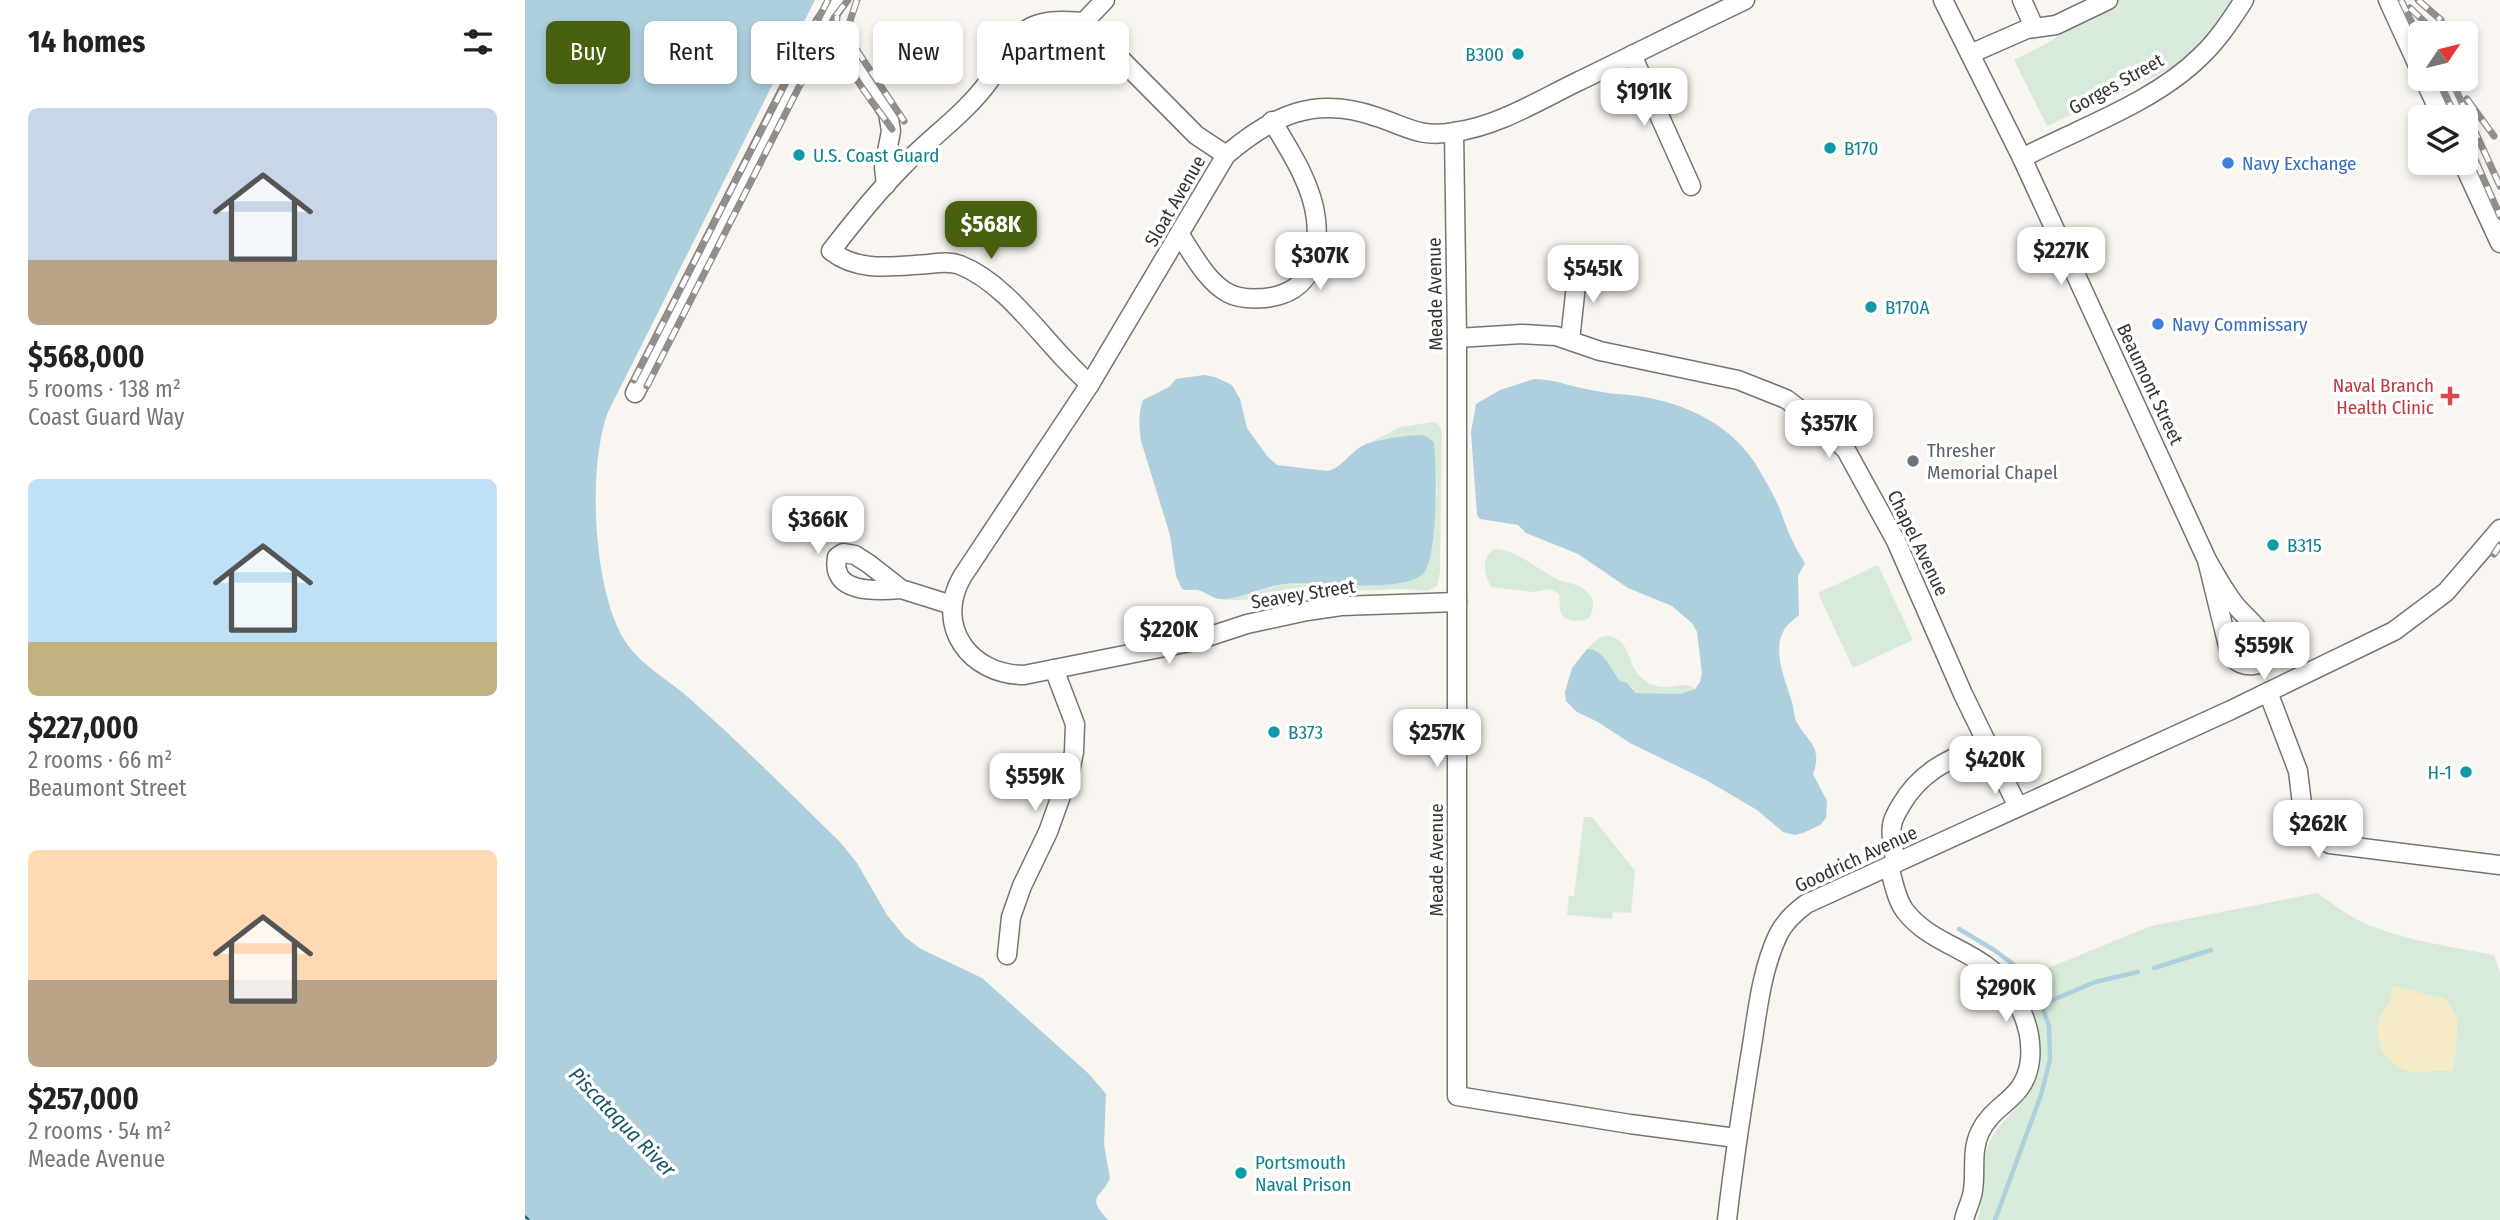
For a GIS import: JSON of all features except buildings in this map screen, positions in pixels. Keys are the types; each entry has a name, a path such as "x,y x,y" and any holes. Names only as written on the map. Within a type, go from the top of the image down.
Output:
{"street":[{"path":"824,21 839,0"},
{"path":"1085,21 1105,0"},
{"name":"Sloat Avenue","path":"952,605 954,593 962,578 1090,384 1226,155 1252,133 1272,121 1297,112 1340,110 1377,117 1415,132 1454,132 1493,121 1524,108 1745,0"},
{"name":"Beaumont Street","path":"1943,0 2022,158 2207,560 2233,603 2265,642 2267,653 2262,661 2255,665 2242,665 2230,654 2207,560"},
{"path":"2022,0 2034,27"},
{"path":"1970,54 2007,36 2034,27 2056,24 2108,0"},
{"name":"Gorges Street","path":"2022,158 2134,103 2181,72 2203,55 2244,0"},
{"path":"2388,0 2408,44"},
{"path":"1632,55 1691,186"},
{"path":"859,67 891,121 884,167 886,185"},
{"path":"1129,67 1196,135 1226,155"},
{"path":"635,393 792,84"},
{"path":"986,84 886,185 831,251 842,260 857,265 876,267 943,262 961,266 976,274 1010,301 1070,367 1090,384"},
{"path":"1179,235 1214,281 1231,295 1268,298 1284,294 1303,282 1313,263 1316,219 1305,182 1272,121"},
{"name":"Meade Avenue","path":"1454,132 1457,338 1457,1096 1736,1138"},
{"path":"2469,175 2500,243"},
{"path":"1570,340 1577,267"},
{"name":"Chapel Avenue","path":"1457,338 1537,334 1570,340 1600,351 1752,384 1786,399 1824,428 1846,450 1896,541 2018,807"},
{"name":"Goodrich Avenue","path":"1727,1220 1736,1138 1758,1005 1770,953 1793,913 1806,904 2387,635 2415,618 2446,592 2500,530"},
{"path":"901,589 952,605"},
{"name":"Seavey Street","path":"952,605 953,624 967,651 987,667 1011,675 1024,675 1195,641 1247,624 1307,611 1341,606 1457,602"},
{"path":"1007,955 1011,917 1022,886 1048,832 1075,752 1075,724 1055,669"},
{"path":"2267,692 2298,771 2302,804 2309,829 2318,838 2330,844 2500,865"},
{"path":"1964,1220 1973,1191 1974,1154 1978,1136 1990,1116 2019,1091 2025,1080 2030,1060 2029,1038 2022,1012 2003,978 1989,966 1926,930 1902,908 1893,865 1891,835 1895,817 1915,785 1938,766 1987,743"}],"green space":[{"path":"2119,0 2234,0 2208,38 2175,67 2047,126 2014,60"},
{"path":"1435,422 1442,432 1440,572 1437,586 1427,591 1287,589 1246,600 1220,600 1285,584 1346,586 1398,583 1434,512 1437,493 1434,442 1395,438 1371,442 1400,427"},
{"path":"1496,549 1513,553 1551,576 1585,590 1593,602 1589,618 1578,621 1566,619 1560,611 1559,594 1550,589 1533,592 1491,587 1485,566 1487,556"},
{"path":"1878,565 1913,640 1853,668 1818,593"},
{"path":"1605,636 1620,641 1637,673 1651,684 1665,687 1684,685 1695,689 1680,694 1638,695 1587,649"},
{"path":"1584,817 1592,817 1635,871 1631,913 1613,912 1612,919 1567,915 1569,896 1574,896"},
{"path":"2317,893 2344,912 2379,929 2416,940 2494,955 2500,972 2500,1220 1978,1220 1984,1160 1990,1141 2027,1094 2034,1082 2037,1068 2033,1022 2017,981 2151,926"}],"sand":[{"path":"2393,986 2445,999 2458,1018 2452,1072 2406,1070 2385,1055 2378,1039 2378,1030 2380,1017 2389,1002"}],"water":[{"name":"Piscataqua River","path":"525,0 815,0 804,21 751,21 751,84 773,84 608,412 601,436 596,495 600,561 606,592 614,619 631,650 727,733 840,842 857,863 887,915 905,937 921,949 982,978 1089,1074 1106,1094 1104,1144 1110,1178 1096,1201 1108,1220 525,1220"},
{"path":"1204,375 1232,385 1240,399 1247,428 1277,465 1328,471 1369,443 1420,435 1434,442 1434,532 1428,565 1423,574 1396,584 1286,584 1223,599 1198,590 1182,589 1176,576 1170,535 1141,441 1140,415 1143,400 1169,387 1176,379"},
{"path":"1534,379 1655,399 1688,410 1719,426 1755,463 1805,563 1798,576 1799,615 1784,630 1779,656 1796,721 1815,751 1816,765 1813,774 1827,801 1826,818 1820,825 1795,835 1783,832 1757,810 1706,780 1630,743 1577,712 1566,701 1565,692 1572,668 1587,649 1598,652 1620,681 1627,683 1636,693 1680,694 1695,689 1702,673 1697,632 1693,624 1672,606 1628,588 1578,554 1526,533 1518,525 1480,519 1477,515 1471,432 1476,404 1500,390"}],"waterway":[{"path":"1959,929 2025,973 2035,986 2049,1026 2050,1060 2041,1095 1995,1220"},
{"path":"2154,968 2211,950"},
{"path":"2041,1005 2095,982 2138,972"}],"ferry route":[{"path":"525,1216 529,1220"}],"railway":[{"path":"634,380 828,0"},
{"path":"647,386 834,18 848,0"},
{"path":"857,0 850,21 852,43 904,121"},
{"path":"2401,0 2411,21"},
{"path":"2418,0 2441,20"},
{"path":"2410,8 2424,21"},
{"path":"837,16 837,31 846,61 892,129"},
{"path":"2444,91 2450,105"},
{"path":"2456,91 2500,186"},
{"path":"2467,99 2494,136"},
{"path":"2478,166 2500,216"},
{"path":"2494,554 2500,545"}],"place":[{"name":"B300","path":"1518,54"},
{"name":"B170","path":"1830,148"},
{"name":"U.S. Coast Guard","path":"799,155"},
{"name":"Navy Exchange","path":"2228,163"},
{"name":"B170A","path":"1871,307"},
{"name":"Navy Commissary","path":"2158,324"},
{"name":"Naval Branch Health Clinic","path":"2450,396"},
{"name":"Thresher Memorial Chapel","path":"1913,461"},
{"name":"B315","path":"2273,545"},
{"name":"B373","path":"1274,732"},
{"name":"H-1","path":"2466,772"},
{"name":"Portsmouth Naval Prison","path":"1241,1173"}]}
